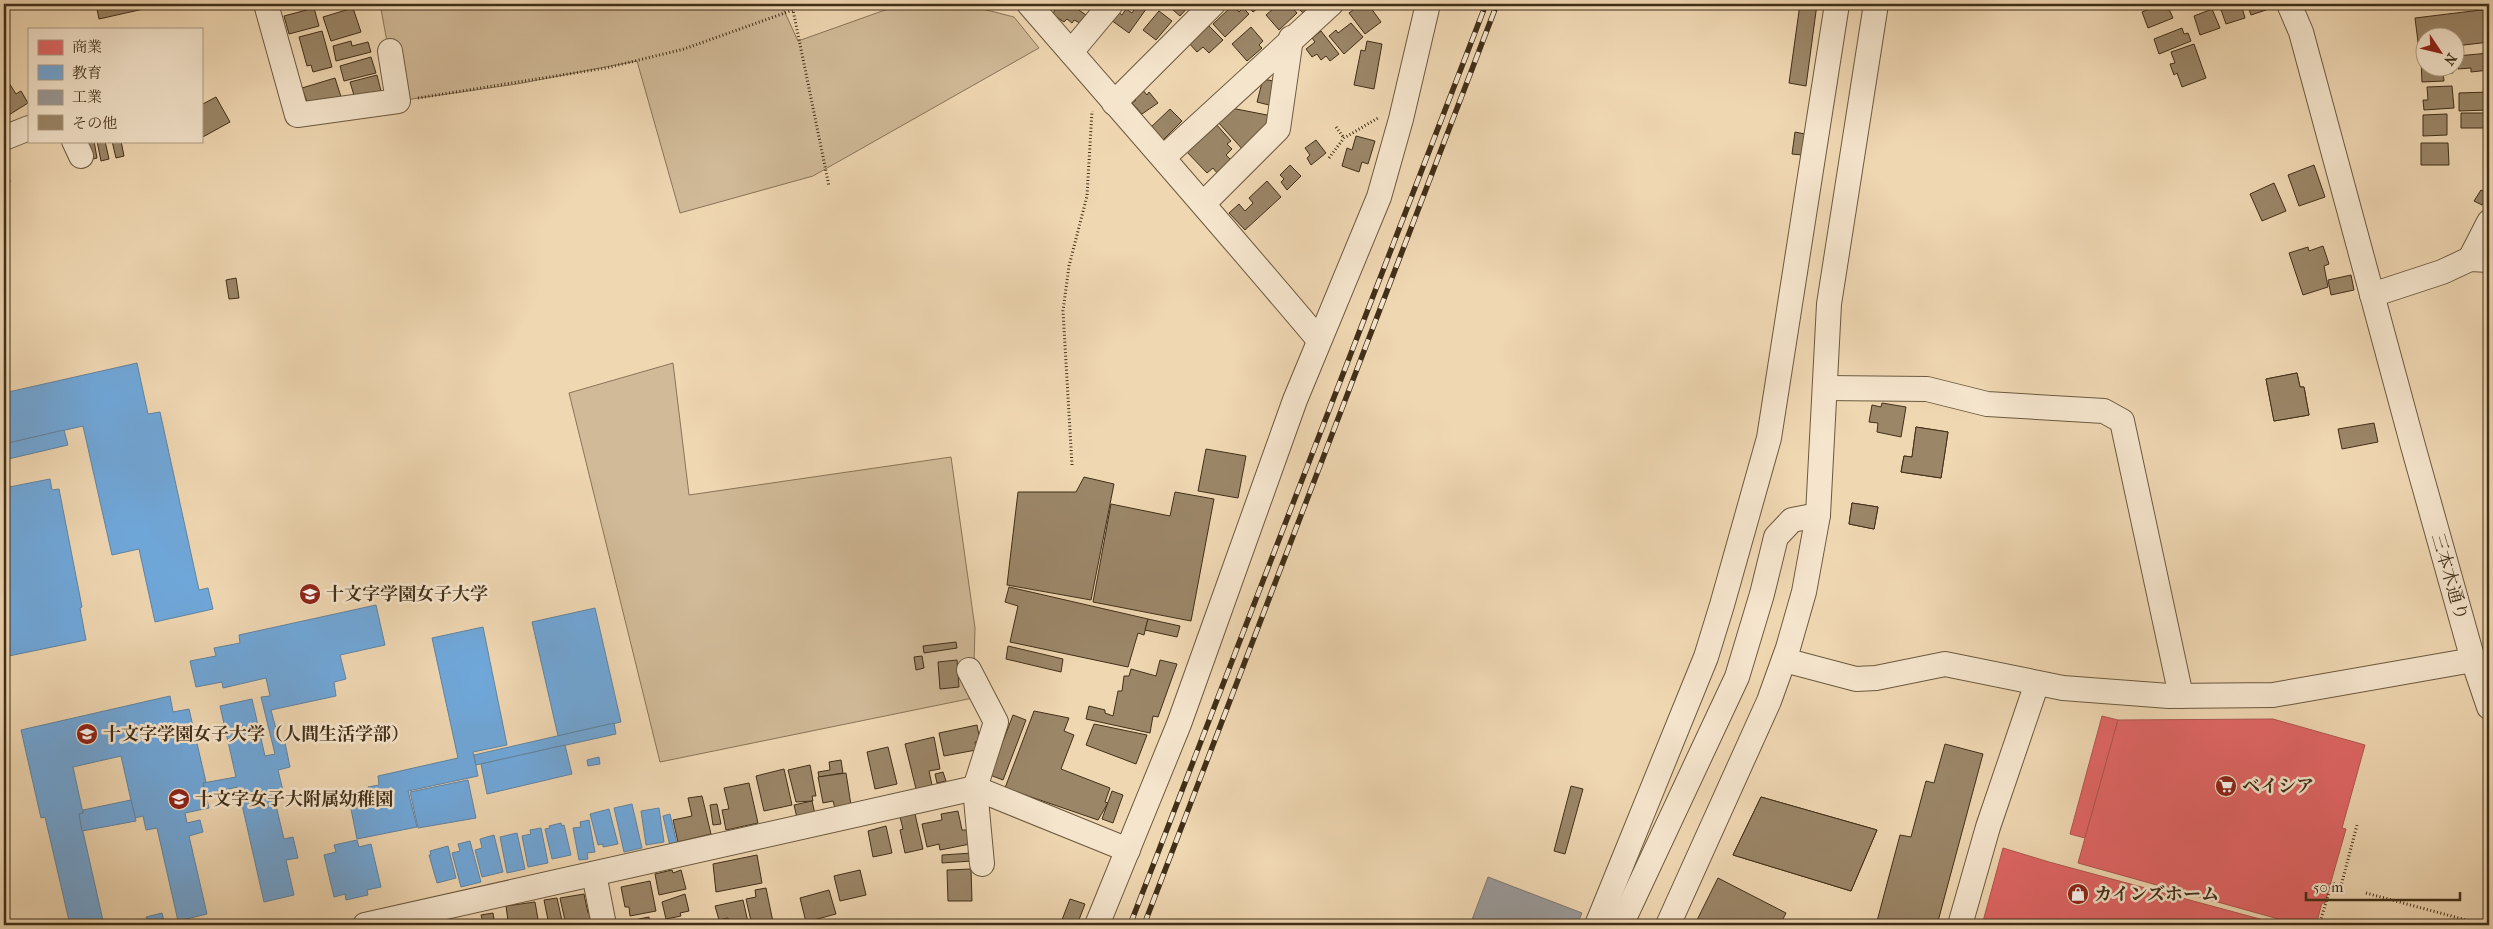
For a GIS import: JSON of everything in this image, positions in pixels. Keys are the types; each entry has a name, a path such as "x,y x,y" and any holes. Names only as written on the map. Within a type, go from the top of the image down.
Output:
{"street":[{"path":"266,4 296,115 398,100 390,51"},
{"path":"1029,4 1114,103 1204,203 1319,340"},
{"path":"1071,52 1111,4"},
{"path":"1114,103 1213,4"},
{"path":"1164,157 1291,38 1331,4"},
{"path":"1097,925 1179,724 1319,340 1379,197 1401,119 1428,4"},
{"path":"1597,925 1706,657 1768,438 1837,4"},
{"path":"1668,925 1768,701 1784,660 1804,592 1818,514 1829,304 1876,4"},
{"name":"三本木通り","path":"2289,4 2300,32 2413,446 2489,707"},
{"path":"1204,203 1278,129 1291,38"},
{"path":"4,138 28,128"},
{"path":"2372,295 2480,259 2489,222"},
{"path":"1825,388 1927,389 1988,404 2104,411 2122,421 2181,696"},
{"path":"1621,925 1737,677 1762,594 1776,536 1792,520 1818,514"},
{"path":"1784,660 1856,679 1876,678 1945,664 2062,688 2181,696 2273,696 2474,660"},
{"path":"969,670 996,722 975,788 982,864"},
{"path":"1960,925 1988,827 2036,683"},
{"path":"365,925 975,788 1128,850"},
{"path":"594,874 604,925"}],"path":[{"path":"398,100 606,68 684,49 793,10 829,186"},
{"path":"1072,465 1063,311 1069,266 1087,196 1095,81"},
{"path":"1330,158 1344,138 1382,116"},
{"path":"1336,127 1344,138"},
{"path":"2319,925 2332,883 2340,886 2358,825"},
{"path":"2366,893 2466,920"}],"shaded area":[{"path":"380,4 781,4 798,41 902,4 963,4 1014,17 1039,48 813,176 680,213 637,61 517,84 398,101"},
{"path":"673,363 689,495 951,457 975,628 973,698 660,762 569,393"}],"building: 商業":[{"path":"2102,716 2118,720 2085,838 2070,834"},
{"name":"ベイシア","path":"2273,719 2365,745 2342,828 2346,829 2325,903 2322,903 2316,925 2300,925 2078,863 2118,720"},
{"name":"カインズホーム","path":"2003,848 2049,862 2282,925 1982,925"}],"building: 教育":[{"path":"137,363 148,414 160,412 199,590 208,588 213,609 155,622 139,549 112,555 83,426 4,444 4,393"},
{"path":"64,430 68,445 4,460 4,444"},
{"path":"50,479 52,490 59,489 82,607 80,608 86,640 4,657 4,488"},
{"path":"376,605 385,645 340,655 346,679 334,682 336,696 271,710 279,740 284,738 290,767 278,770 284,795 274,797 284,839 293,837 298,858 286,860 294,895 264,902 238,787 206,794 203,783 236,777 220,706 252,699 265,756 275,754 261,697 270,696 266,678 223,688 222,682 196,687 190,661 216,656 214,648 240,643 239,635"},
{"path":"595,608 621,722 558,736 532,622"},
{"path":"483,627 507,745 473,752 478,776 408,791 417,827 357,839 350,804 370,800 368,787 379,785 378,776 458,758 432,638"},
{"path":"170,696 173,712 189,709 206,782 203,783 209,808 185,813 187,823 200,820 203,832 189,836 207,914 178,921 157,828 146,830 143,816 135,818 121,756 73,767 83,813 79,814 104,925 70,925 45,817 41,818 21,730"},
{"path":"614,723 616,734 476,765 474,755"},
{"path":"565,745 572,774 487,794 481,764"},
{"path":"599,757 600,764 588,766 587,760"},
{"path":"468,780 476,818 418,828 410,792"},
{"path":"131,800 136,821 82,831 79,814 83,813 83,810"},
{"path":"632,804 642,848 624,852 614,808"},
{"path":"659,808 664,842 646,845 641,811"},
{"path":"609,809 618,844 603,847 603,844 598,845 590,814"},
{"path":"670,814 677,844 670,846 663,816"},
{"path":"589,820 595,852 587,853 588,859 579,860 573,828 581,827 580,822"},
{"path":"561,823 562,826 564,825 571,855 552,859 545,829"},
{"path":"541,828 548,863 528,867 522,836 531,834 530,830"},
{"path":"517,833 525,869 507,873 500,837"},
{"path":"494,835 503,872 482,877 475,850 482,848 480,839"},
{"path":"357,840 359,847 371,844 381,887 367,890 368,895 346,900 345,894 334,897 324,855 336,852 334,845"},
{"path":"470,841 481,882 461,887 452,853 460,851 458,844"},
{"path":"448,846 456,878 437,883 429,855 431,855 430,851"},
{"path":"162,913 165,925 149,925 146,917"}],"building: 工業":[{"path":"1488,877 1582,913 1577,925 1470,925"}],"building: その他":[{"path":"96,4 157,4 157,6 99,19"},
{"path":"1060,4 1070,4 1086,15 1080,23 1074,20 1072,23 1067,19 1064,22 1052,14"},
{"path":"1138,4 1149,5 1129,33 1111,20 1117,11 1122,15 1126,9 1132,13"},
{"path":"1166,4 1191,4 1180,16"},
{"path":"1246,4 1263,4 1253,12"},
{"path":"1279,4 1289,4 1297,13 1279,30 1266,15"},
{"path":"1294,4 1312,4 1303,13"},
{"path":"1368,4 1381,22 1365,34 1349,13 1358,6 1360,9"},
{"path":"1800,4 1817,4 1806,86 1789,83"},
{"path":"2165,4 2167,10 2169,9 2173,18 2148,28 2142,12"},
{"path":"2219,4 2241,4 2245,18 2226,24"},
{"path":"2247,4 2274,4 2275,7 2251,15"},
{"path":"1233,5 1239,12 1243,8 1249,14 1225,37 1213,24"},
{"path":"314,8 319,26 289,34 284,16"},
{"path":"353,8 361,32 331,41 323,17"},
{"path":"2212,9 2220,28 2200,35 2194,16"},
{"path":"2489,9 2489,42 2466,45 2466,28 2416,28 2415,18"},
{"path":"1159,11 1172,21 1156,40 1143,30"},
{"path":"1351,23 1363,37 1344,54 1329,36 1336,30 1338,33"},
{"path":"1207,24 1223,40 1209,53 1203,47 1197,52 1188,42"},
{"path":"1251,27 1263,41 1259,45 1262,48 1247,61 1232,44"},
{"path":"2182,28 2184,34 2188,33 2191,41 2159,54 2154,39"},
{"path":"322,31 332,67 313,72 311,65 307,66 299,37"},
{"path":"1321,31 1339,54 1330,61 1326,56 1321,60 1317,54 1312,57 1306,49 1315,42 1312,38"},
{"path":"351,41 352,46 368,42 371,52 336,61 333,46"},
{"path":"1367,41 1382,44 1374,89 1354,85 1361,50 1365,51"},
{"path":"2194,44 2206,78 2182,87 2177,73 2174,75 2170,64 2175,63 2171,52"},
{"path":"2489,53 2489,70 2471,72 2471,68 2466,68 2466,55"},
{"path":"371,57 376,73 344,81 340,66"},
{"path":"4,75 16,94 21,91 28,103 4,118"},
{"path":"377,75 382,95 356,102 350,82"},
{"path":"335,78 342,100 310,110 302,88"},
{"path":"2422,78 2444,78 2444,81 2422,82"},
{"path":"1263,79 1278,82 1273,106 1257,102"},
{"path":"2452,86 2454,108 2424,110 2423,100 2428,100 2427,87"},
{"path":"1142,89 1147,95 1149,92 1158,103 1142,114 1132,103 1136,100 1132,96"},
{"path":"2489,92 2489,110 2459,111 2459,93"},
{"path":"216,97 230,122 202,137 202,104"},
{"path":"1231,108 1267,115 1274,122 1244,151 1217,121"},
{"path":"1170,109 1182,121 1162,141 1150,128"},
{"path":"2461,113 2489,113 2488,128 2461,128"},
{"path":"2447,114 2447,135 2423,136 2423,115"},
{"path":"1216,124 1231,141 1227,144 1232,149 1226,155 1232,161 1218,174 1213,168 1207,173 1186,151"},
{"path":"1795,132 1805,134 1802,155 1792,154"},
{"path":"1356,136 1375,141 1368,164 1362,162 1359,172 1342,166 1347,148 1352,150"},
{"path":"1316,140 1326,153 1311,165 1307,158 1310,155 1305,148"},
{"path":"85,142 94,142 97,158 89,160"},
{"path":"97,142 105,142 109,159 101,161"},
{"path":"112,142 121,142 124,156 116,158"},
{"path":"2421,143 2448,143 2449,165 2421,165"},
{"path":"4,154 10,182 4,183"},
{"path":"1290,165 1301,176 1287,190 1281,182 1284,179 1280,175"},
{"path":"2314,165 2325,197 2299,206 2288,175"},
{"path":"1267,181 1281,197 1245,230 1229,213 1239,204 1245,211 1253,203 1249,198"},
{"path":"2274,183 2286,211 2262,221 2250,194"},
{"path":"2481,190 2489,194 2482,205 2474,201"},
{"path":"2323,246 2329,264 2324,266 2328,287 2303,295 2289,253 2308,247 2309,251"},
{"path":"2351,275 2354,290 2331,295 2328,280"},
{"path":"236,278 239,298 229,299 226,280"},
{"path":"2297,373 2300,387 2304,387 2309,415 2274,421 2266,379"},
{"path":"2297,373 2300,387 2304,387 2309,415 2274,421 2266,379"},
{"path":"1882,403 1906,407 1901,437 1877,432 1878,423 1869,422 1872,405 1881,407"},
{"path":"2374,423 2378,442 2342,449 2338,429"},
{"path":"1916,427 1948,432 1941,478 1901,472 1904,456 1912,457"},
{"path":"1916,427 1948,432 1941,478 1901,472 1904,456 1912,457"},
{"path":"1206,449 1246,456 1238,498 1198,491"},
{"path":"1084,477 1114,484 1091,600 1007,585 1018,492 1076,492"},
{"path":"1175,492 1214,499 1191,621 1093,602 1111,504 1170,516"},
{"path":"1852,503 1878,507 1874,529 1849,524"},
{"path":"1852,503 1878,507 1874,529 1849,524"},
{"path":"1009,587 1148,619 1144,635 1138,633 1128,667 1010,642 1018,606 1005,602"},
{"path":"1148,619 1180,626 1177,637 1145,630"},
{"path":"956,642 957,648 924,653 923,646"},
{"path":"1008,646 1063,659 1061,672 1006,659"},
{"path":"922,656 924,668 916,670 914,657"},
{"path":"957,660 959,687 940,689 938,662"},
{"path":"1160,660 1177,664 1158,717 1153,716 1150,733 1086,719 1089,706 1105,710 1105,713 1113,716 1118,691 1122,691 1124,676 1129,676 1131,669 1156,676"},
{"path":"1034,711 1069,718 1064,731 1074,735 1061,769 1110,788 1105,802 1108,803 1098,820 1005,788"},
{"path":"1013,715 1026,720 1003,780 990,775"},
{"path":"1094,724 1147,735 1136,764 1086,745"},
{"path":"977,725 980,741 975,742 976,750 944,756 939,733"},
{"path":"934,737 940,769 929,771 932,785 916,789 905,744"},
{"path":"1945,744 1983,754 1937,925 1876,925 1900,835 1911,837 1926,781 1934,783"},
{"path":"888,747 897,784 875,789 867,752"},
{"path":"841,760 843,773 819,777 818,772 830,770 829,762"},
{"path":"810,765 816,796 812,796 813,801 796,802 788,770"},
{"path":"784,769 792,805 764,811 756,776"},
{"path":"943,772 946,781 937,783 935,774"},
{"path":"846,773 851,805 835,808 833,801 823,803 818,777"},
{"path":"749,783 758,823 726,830 722,810 729,809 724,788"},
{"path":"1571,786 1583,789 1565,854 1554,851"},
{"path":"1112,791 1123,795 1113,823 1102,819"},
{"path":"702,796 711,834 678,842 673,820 692,816 688,798"},
{"path":"1761,797 1877,830 1851,891 1733,855"},
{"path":"1761,797 1877,830 1851,891 1733,855"},
{"path":"812,801 815,814 797,818 794,805"},
{"path":"717,804 721,824 713,825 710,805"},
{"path":"958,811 962,830 967,830 970,844 940,850 939,844 927,847 922,824 942,820 941,814"},
{"path":"915,814 923,849 905,853 900,830 903,829 900,817"},
{"path":"886,826 892,853 873,857 868,831"},
{"path":"972,853 972,861 942,863 942,855"},
{"path":"757,855 762,883 716,892 713,864"},
{"path":"971,869 972,901 948,901 947,870"},
{"path":"672,870 673,873 681,870 686,889 659,895 655,874"},
{"path":"860,870 866,895 840,901 834,876"},
{"path":"1718,878 1786,913 1780,925 1708,925 1697,920"},
{"path":"650,881 656,911 630,916 629,907 625,907 621,887"},
{"path":"766,888 773,922 752,925 746,899 756,897 755,890"},
{"path":"829,890 836,914 806,922 800,898"},
{"path":"584,894 588,913 591,913 593,924 566,925 560,898"},
{"path":"685,894 689,911 680,913 681,916 666,919 662,902"},
{"path":"557,898 563,925 549,925 544,900"},
{"path":"1070,899 1085,904 1077,925 1060,925"},
{"path":"743,900 748,922 735,925 735,922 729,923 728,918 719,920 715,906"},
{"path":"535,902 539,925 499,925 499,923 508,921 506,906"},
{"path":"493,913 495,925 469,925 483,922 481,915"},
{"path":"649,917 650,925 614,925 614,924"}],"railway":[{"path":"1130,925 1486,4"},
{"path":"1144,925 1497,4"}],"place":[{"name":"十文字学園女子大学","path":"310,594"},
{"name":"十文字学園女子大学（人間生活学部）","path":"87,734"},
{"name":"ベイシア","path":"2226,786"},
{"name":"十文字女子大附属幼稚園","path":"179,799"},
{"name":"カインズホーム","path":"2078,894"}]}
